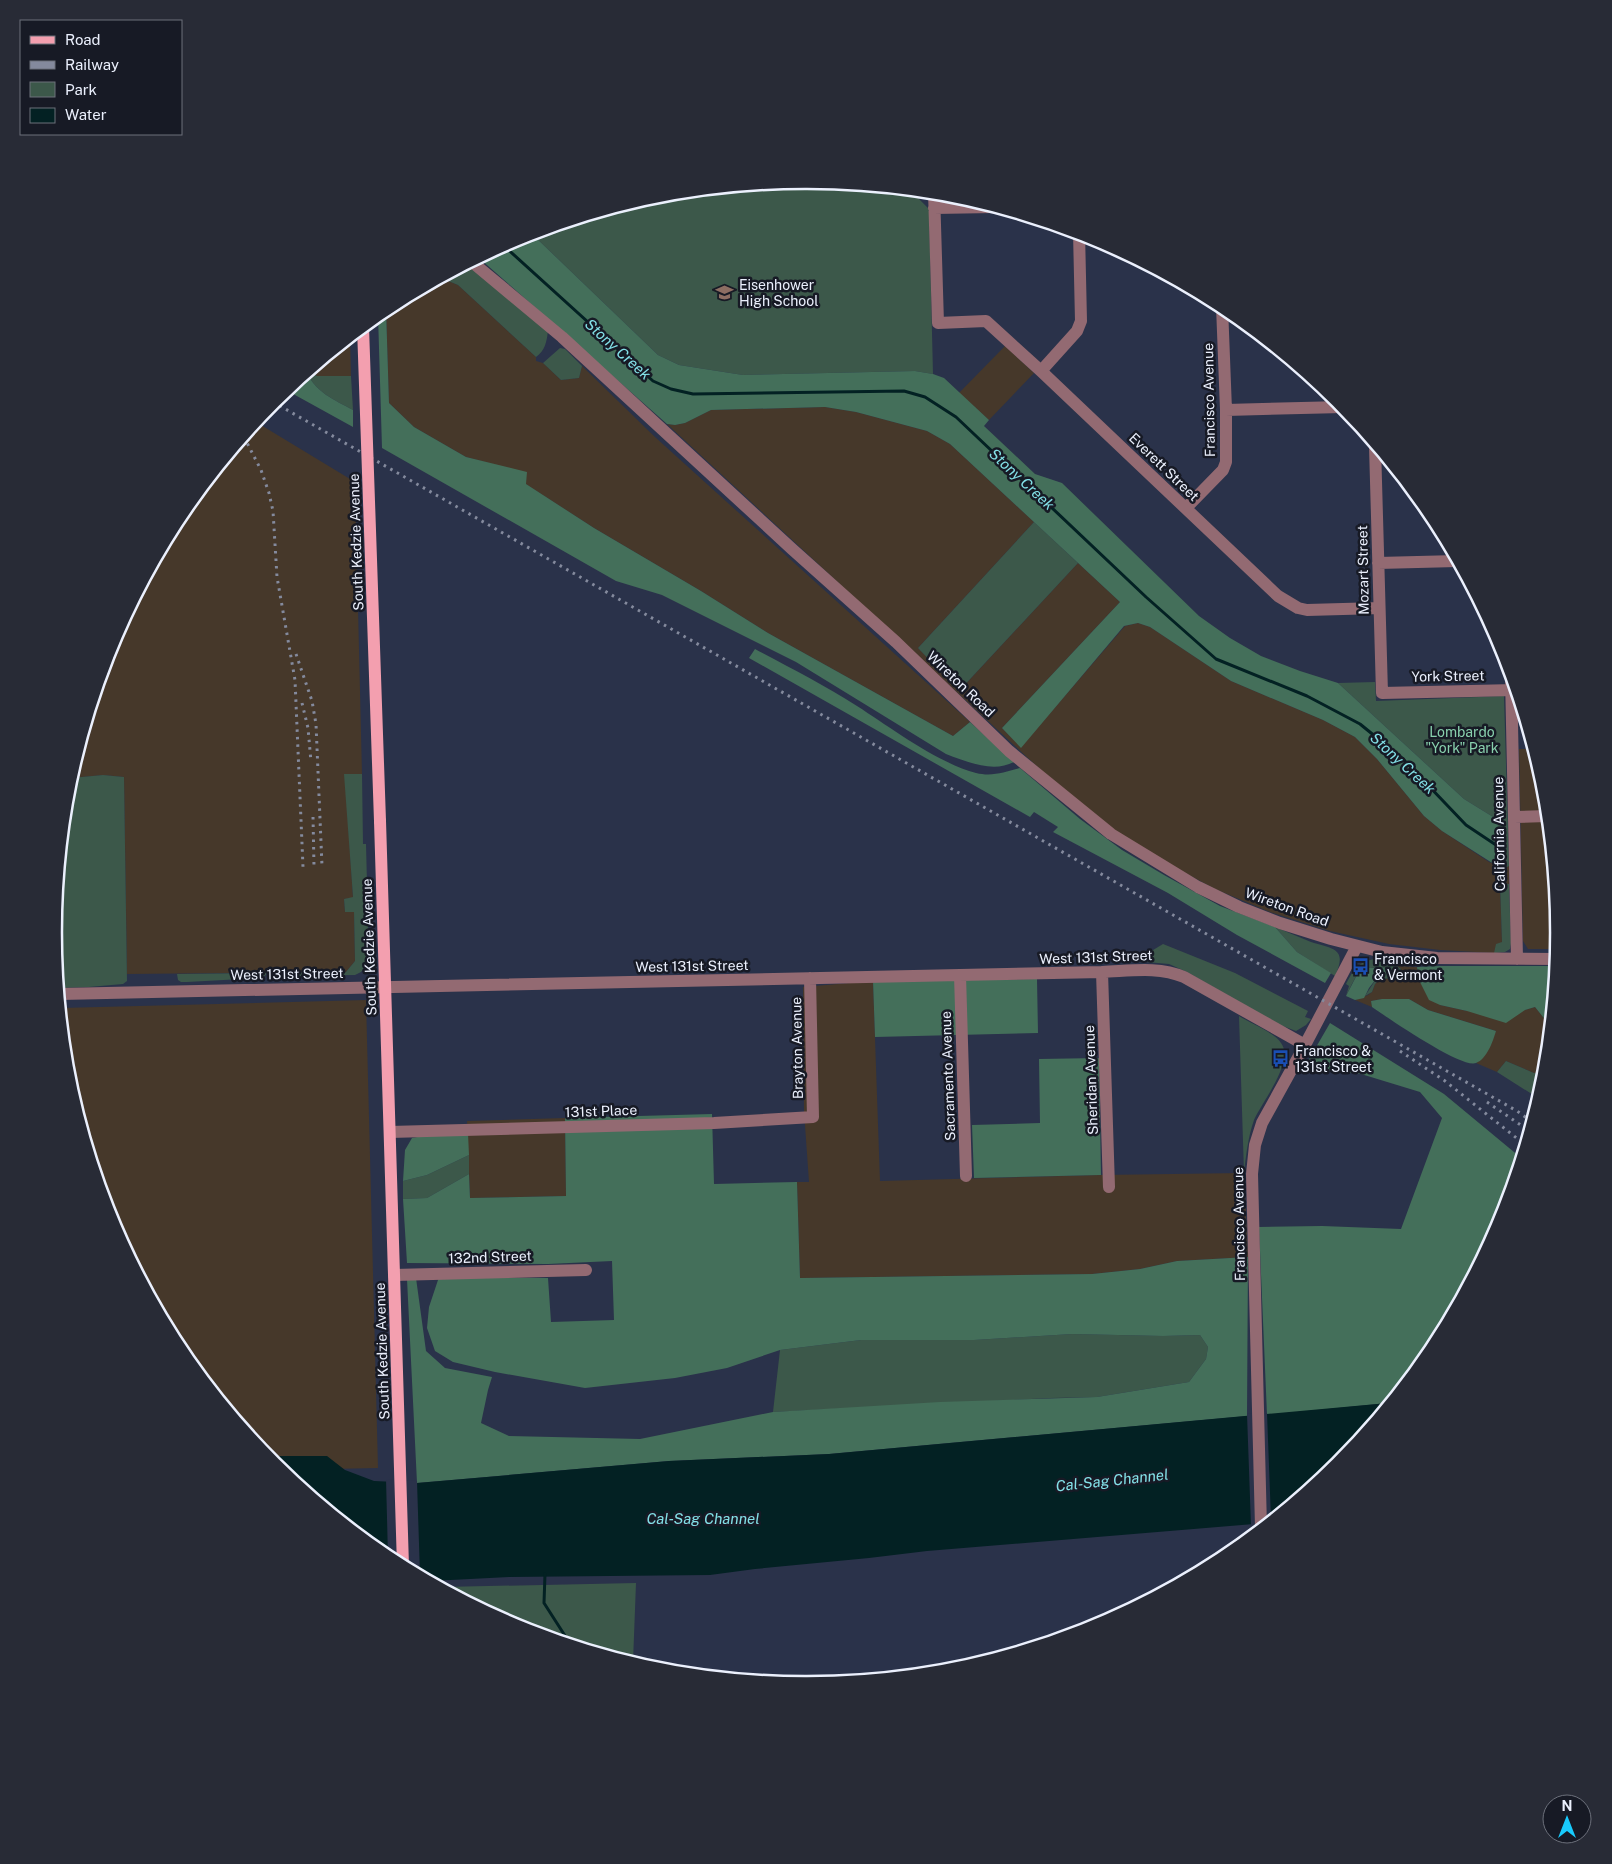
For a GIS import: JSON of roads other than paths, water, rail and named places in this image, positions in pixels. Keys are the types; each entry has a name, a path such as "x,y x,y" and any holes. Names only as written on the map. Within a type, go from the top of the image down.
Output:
{"main road":[{"name":"South Kedzie Avenue","path":"363,335 386,987 403,1556"}],"street":[{"path":"934,200 934,208 970,207"},
{"name":"Everett Street","path":"934,208 938,323 986,321 1278,596 1288,603 1307,610 1379,608"},
{"path":"1041,371 1077,331 1081,321 1079,241"},
{"name":"Wireton Road","path":"476,265 562,338 896,642 1009,751 1111,834 1198,887 1239,907 1307,932 1356,946 1409,956 1437,958 1549,959"},
{"name":"Francisco Avenue","path":"1186,508 1223,470 1226,462 1222,316"},
{"path":"1226,410 1333,407"},
{"name":"Mozart Street","path":"1375,454 1382,693"},
{"path":"1378,563 1451,561"},
{"name":"York Street","path":"1382,693 1508,686"},
{"name":"California Avenue","path":"1513,704 1517,959"},
{"path":"1514,817 1540,816"},
{"name":"Francisco Avenue","path":"1261,1521 1252,1174 1255,1145 1262,1123 1356,946"},
{"name":"West 131st Street","path":"65,994 1102,972 1158,969 1172,972 1305,1044"},
{"name":"Sheridan Avenue","path":"1102,972 1109,1187"},
{"name":"Sacramento Avenue","path":"960,975 966,1176"},
{"name":"Brayton Avenue","path":"810,978 813,1117"},
{"name":"131st Place","path":"390,1132 704,1123 813,1117"},
{"name":"132nd Street","path":"394,1275 586,1270"}],"water":[{"name":"Cal-Sag Channel","path":"1380,1404 1332,1458 1256,1524 927,1551 710,1575 509,1577 442,1580 393,1550 353,1522 278,1456 327,1456 345,1470 374,1481 417,1483 669,1461 829,1454"}],"waterway":[{"name":"Stony Creek","path":"509,250 653,381 671,389 693,394 904,391 925,397 956,417 1146,597 1216,659 1307,696 1360,724 1403,759 1466,825 1496,845"},
{"path":"545,1574 544,1603 565,1635"}],"railway":[{"path":"280,406 1526,1117"},
{"path":"247,442 261,470 273,511 277,577 295,680 303,867"},
{"path":"296,654 312,701 316,724 322,866"},
{"path":"302,703 308,728 311,762"},
{"path":"313,817 314,867"},
{"path":"1400,1051 1445,1081 1519,1140"},
{"path":"1487,1102 1523,1127"}],"place":[{"name":"Eisenhower High School","path":"725,293"},
{"name":"Francisco & Vermont","path":"1360,967"},
{"name":"Francisco & 131st Street","path":"1281,1059"}],"park label":[{"name":"Lombardo \"York\" Park","path":"1462,740"}]}
